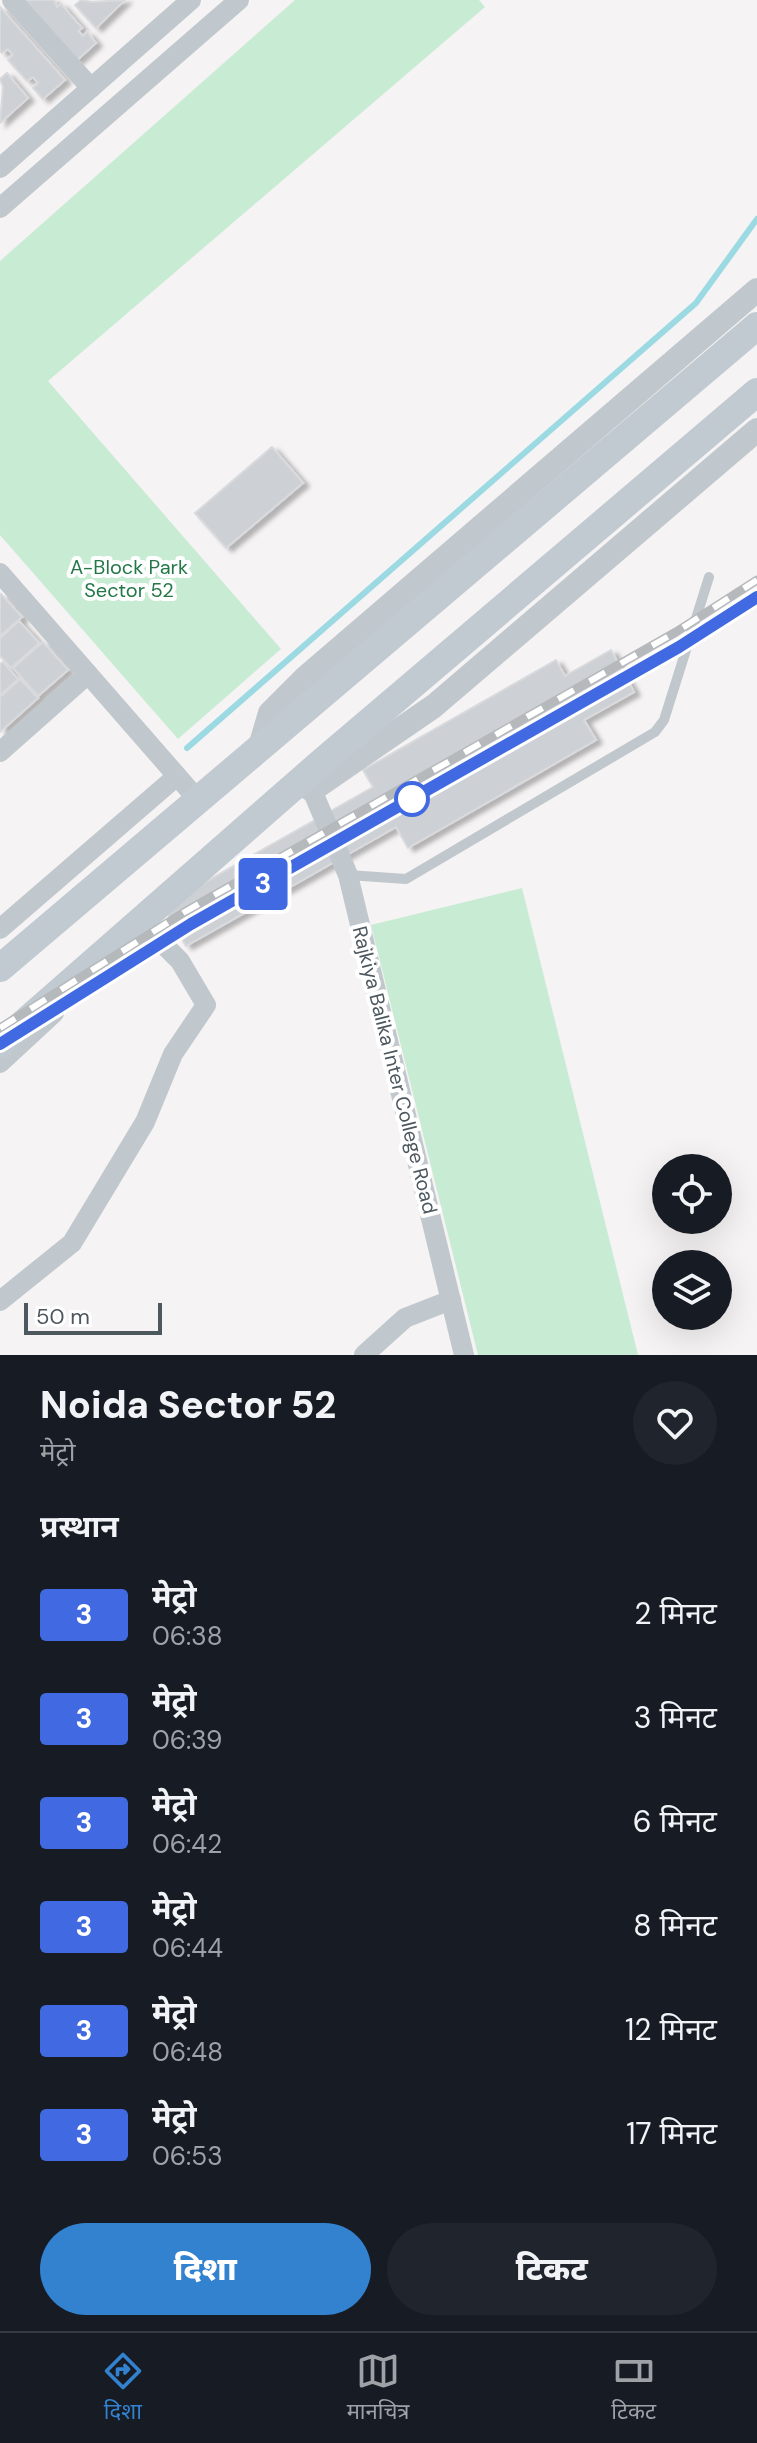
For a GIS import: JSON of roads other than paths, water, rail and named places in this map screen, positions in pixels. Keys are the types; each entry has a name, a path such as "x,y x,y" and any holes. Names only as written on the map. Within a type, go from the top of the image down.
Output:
{"main road":[{"path":"0,968 757,326"},
{"path":"0,1044 142,928 757,392"}],"street":[{"path":"12,0 91,88"},
{"path":"0,168 191,0"},
{"path":"0,208 239,0"},
{"path":"260,747 270,713 306,677 757,290"},
{"path":"305,786 434,706 757,430"},
{"path":"0,573 198,800"},
{"path":"0,752 88,674"},
{"path":"0,929 177,776"},
{"name":"Rajkiya Balika Inter College Road","path":"305,786 348,875 464,1355"},
{"path":"0,1063 142,928 180,961 206,1005 173,1054 145,1122 72,1243 3,1292"},
{"path":"364,1355 405,1318 451,1300"}],"lane":[{"path":"348,875 406,879 655,732 664,720 709,577"}],"waterway":[{"path":"187,748 696,303 757,219"}],"railway":[{"path":"0,1028 183,913 676,632 757,580"},
{"path":"0,1044 191,924 679,647 757,597"}],"metro line":[{"name":"3","path":"0,1044 191,924 679,647 757,597"}],"park label":[{"name":"A-Block Park Sector 52","path":"129,578"}]}
